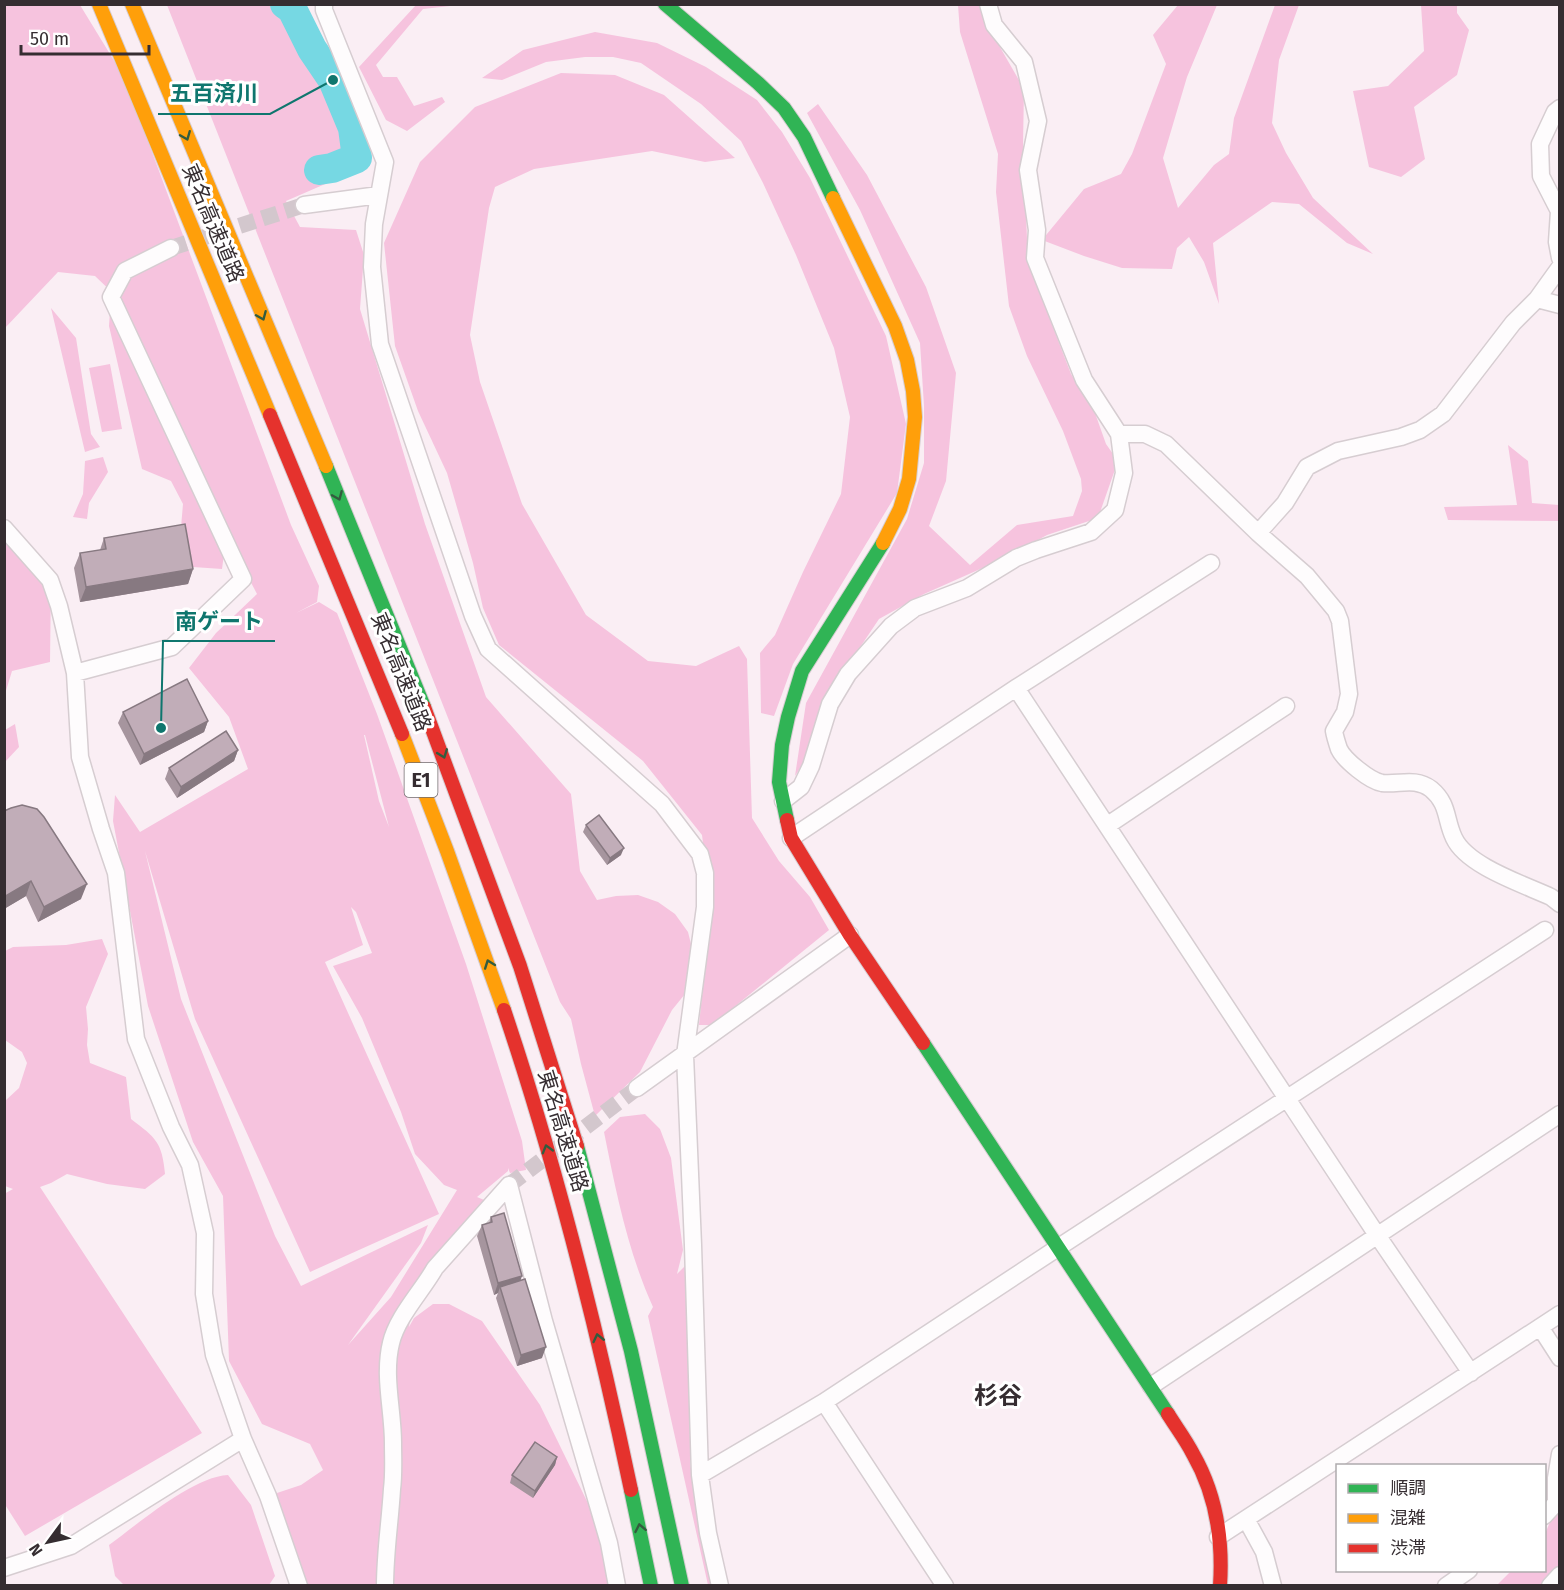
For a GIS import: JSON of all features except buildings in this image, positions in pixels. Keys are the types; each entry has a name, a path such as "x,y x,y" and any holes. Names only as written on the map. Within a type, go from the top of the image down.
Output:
{"main road":[{"name":"東名高速道路","path":"99,4 365,638 437,822 494,978 542,1129 584,1281 628,1467 651,1586"},
{"name":"東名高速道路","path":"132,4 393,627 465,811 521,969 570,1120 612,1273 656,1460 682,1586"},
{"path":"665,4 758,83 784,108 804,137 895,326 907,360 913,390 915,417 913,446 909,479 900,509 889,534 802,671 788,717 782,745 779,782 791,837 850,935 1059,1246 1193,1453 1208,1485 1218,1537 1222,1572 1220,1586"}],"street":[{"path":"324,4 324,9 385,162 374,224 372,267 380,344 473,616 488,649 662,804 700,854 705,873 705,907 684,1055 700,1475 708,1533 720,1586"},
{"path":"783,801 801,787 811,766 830,704 848,674 891,626 915,608 967,588 1016,558 1091,532 1115,510 1124,473 1119,434 1084,380 1035,258 1037,230 1028,170 1038,121 1024,62 994,26 988,4"},
{"path":"1560,108 1540,144 1541,176 1559,211 1557,242 1560,258"},
{"path":"304,205 380,195"},
{"path":"75,673 171,647 243,579 111,297 125,272 171,248"},
{"path":"1258,533 1285,503 1307,467 1338,452 1401,437 1420,430 1443,414 1513,323 1537,299 1560,267"},
{"path":"1537,299 1560,305"},
{"path":"1119,434 1145,434 1166,444 1258,533 1307,576 1336,611 1340,621 1349,694 1345,712 1334,731 1340,750 1350,763 1381,783 1411,781 1429,787 1443,801 1454,837 1464,853 1487,867 1551,897 1560,904"},
{"path":"4,528 50,580 59,606 75,673 80,757 100,829 116,873 136,1039 171,1127 190,1165 205,1233 204,1294 214,1355 243,1439 268,1496 299,1586"},
{"path":"791,837 1016,688 1211,563"},
{"path":"1016,688 1377,1235 1471,1373"},
{"path":"1108,825 1287,706"},
{"path":"700,1475 824,1402 1059,1246 1545,930"},
{"path":"637,1088 850,935"},
{"path":"1151,1386 1560,1114"},
{"path":"385,1586 385,1559 393,1488 393,1434 387,1383 391,1342 409,1306 435,1268 509,1185 544,1321 609,1544 617,1586"},
{"path":"1218,1537 1560,1314"},
{"path":"1540,1327 1560,1358"},
{"path":"824,1402 945,1586"},
{"path":"4,1569 71,1546 243,1439"},
{"path":"1546,1515 1556,1503 1556,1478 1560,1454"},
{"path":"1246,1519 1264,1552 1273,1586"},
{"path":"1446,1586 1466,1572"},
{"path":"1550,1586 1560,1575"}],"shaded area":[{"path":"5,5 80,5 124,77 291,525 319,586 317,602 296,613 319,602 337,613 377,714 466,964 522,1141 526,1170 510,1173 508,1168 508,1171 477,1197 489,1202 411,1312 409,1327 414,1318 433,1304 449,1304 482,1321 540,1405 603,1534 610,1585 301,1585 268,1496 301,1485 323,1470 310,1444 262,1424 229,1361 223,1196 193,1142 148,1006 113,821 115,795 140,832 248,769 229,717 189,668 216,633 257,594 247,575 224,554 222,569 193,567 180,539 183,504 171,481 142,469 109,326 111,297 118,298 95,276 58,272 5,328","holes":["365,735 389,827 379,801","145,851 195,1019 310,1272 439,1214 325,962 363,945 351,907 356,912 372,953 333,966 362,1018 401,1112 415,1154 444,1185 457,1190 391,1297 348,1345 421,1243 428,1225 301,1286 275,1236 181,999"]},
{"path":"167,5 293,5 312,49 337,69 364,131 369,165 286,201 300,227 356,230 364,255 360,309 425,524 486,697 571,794 580,871 597,900 638,895 658,902 675,914 688,932 693,952 685,994 672,1010 640,1072 595,1116 571,1019 560,1002"},
{"path":"416,5 459,5 423,9 376,65 383,77 397,77 414,106 442,97 445,102 407,131 386,120 359,67"},
{"path":"958,5 981,5 985,21 1024,89 1023,145 1028,262 1071,374 1095,413 1106,444 1118,461 1098,518 1047,535 1005,558 924,594 879,619 828,695 805,761 795,776 806,703 907,519 924,463 924,406 920,343 860,210 807,113 818,104 867,175 926,287 956,373 946,481 929,526 970,565 1017,525 1073,516 1082,491 1081,479 1063,431 1027,356 1009,306 996,192 998,154 960,32"},
{"path":"1178,5 1217,5 1187,77 1163,158 1178,208 1214,165 1229,154 1234,118 1275,5 1299,5 1279,60 1272,123 1286,153 1313,198 1373,254 1347,243 1299,204 1272,202 1213,243 1219,304 1204,262 1189,237 1177,248 1172,269 1122,268 1042,240 1084,189 1121,174 1132,154 1166,64 1153,35"},
{"path":"1421,5 1457,5 1457,13 1469,30 1457,75 1414,107 1425,159 1401,177 1369,167 1353,91 1388,86 1424,51"},
{"path":"595,32 657,43 706,67 757,100 782,132 810,178 886,336 906,424 897,493 793,664 774,716 761,713 760,653 775,635 841,494 850,417 834,348 796,255 741,141 701,104 641,63 613,57 585,57 546,62 502,80 482,78 523,50"},
{"path":"561,73 615,75 664,95 735,158 705,162 652,151 534,169 495,187 489,208 470,335 480,382 522,504 586,615 648,661 696,666 739,646 747,659 752,818 779,861 810,897 829,930 712,1025 699,1025 711,907 702,835 643,761 499,645 483,608 473,563 447,473 418,411 395,346 384,243 420,162 475,107"},
{"path":"51,308 76,338 91,434 100,447 85,452"},
{"path":"110,364 122,429 102,432 89,368"},
{"path":"1508,445 1528,461 1532,503 1559,505 1559,521 1448,520 1444,507 1517,505"},
{"path":"103,457 108,472 89,503 87,519 73,517 83,494 85,461"},
{"path":"5,538 51,581 50,662 12,671 5,694"},
{"path":"15,724 19,747 5,762 5,730"},
{"path":"102,939 108,954 86,1007 90,1063 126,1077 131,1119 152,1136 160,1148 165,1174 145,1189 107,1184 67,1174 40,1187 202,1433 25,1536 4,1503 4,1194 13,1189 5,1186 5,1101 19,1088 27,1063 22,1052 5,1040 5,951 13,947 66,945"},
{"path":"645,1114 660,1129 671,1158 683,1250 677,1274 687,1264 694,1398 690,1463 713,1585 708,1585 648,1316 653,1307 636,1265 618,1199 604,1132 620,1117"},
{"path":"228,1475 251,1505 275,1576 269,1585 124,1585 115,1576 109,1545 182,1492 214,1478"},
{"path":"1559,1500 1559,1582 1557,1586 1496,1586 1510,1572 1546,1572 1546,1532"}],"waterway":[{"path":"285,4 292,9 312,49 333,80 353,128 357,158 332,168 319,170"}],"tunnel":[{"path":"171,248 304,205"},
{"path":"509,1185 637,1088"}],"traffic: fast":[{"path":"665,4 784,108 804,137 833,198"},
{"path":"326,466 424,707"},
{"path":"787,820 779,782 782,745 802,671 883,543"},
{"path":"923,1043 1168,1414"},
{"path":"577,1146 631,1351 682,1586"},
{"path":"631,1490 651,1586"}],"traffic: slow":[{"path":"99,4 270,415"},
{"path":"132,4 326,466"},
{"path":"833,198 895,326 907,360 913,391 915,417 909,479 900,509 883,543"},
{"path":"402,734 504,1010"}],"traffic: jam":[{"path":"270,415 402,734"},
{"path":"424,707 520,966 577,1146"},
{"path":"787,820 791,838 850,935 923,1043"},
{"path":"504,1010 559,1188 575,1248 631,1490"},
{"path":"1168,1414 1201,1469 1212,1501 1219,1535 1220,1586"}],"place":[{"name":"五百済川","path":"333,80"},
{"name":"南ゲート","path":"161,728"}],"district":[{"name":"杉谷","path":"998,1396"}]}
